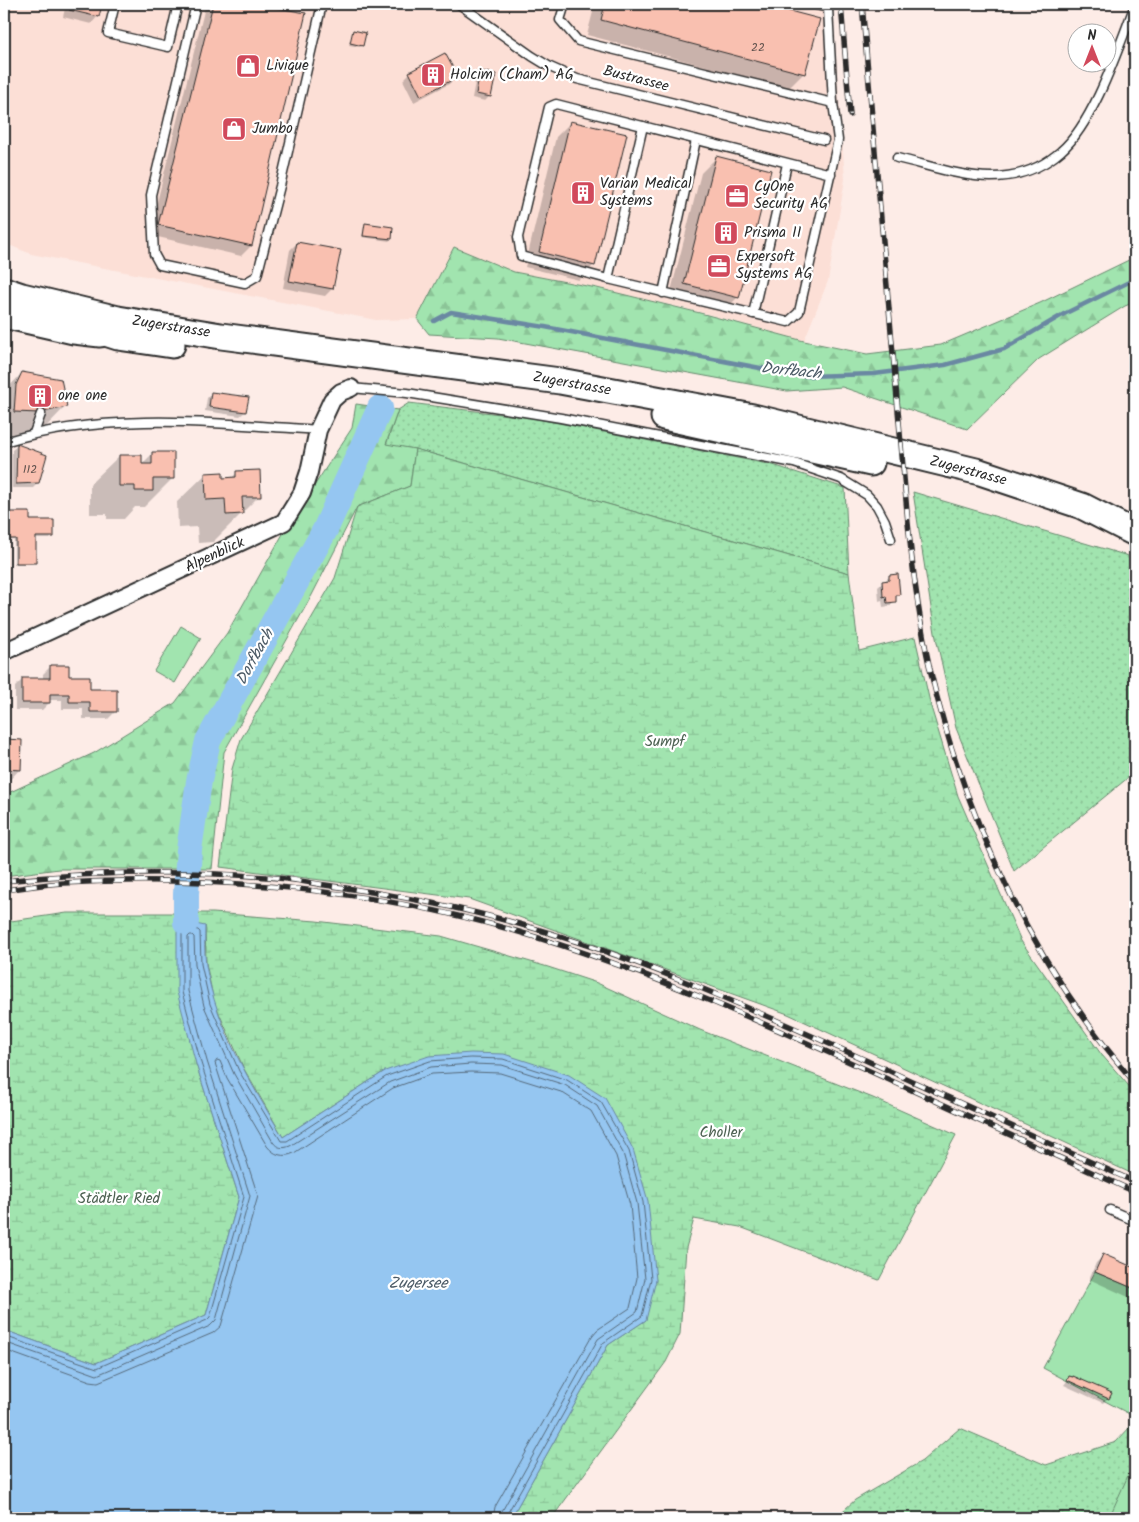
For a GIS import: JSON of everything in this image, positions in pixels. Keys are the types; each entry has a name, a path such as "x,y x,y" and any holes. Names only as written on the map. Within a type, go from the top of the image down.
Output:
{"main road":[{"path":"4,278 78,300 201,324 221,336"},
{"name":"Zugerstrasse","path":"4,290 118,319 221,336 560,381 752,417 980,472 1082,506 1132,532"},
{"name":"Zugerstrasse","path":"4,306 118,336 216,352 559,394 975,486 1132,532"},
{"path":"4,315 74,331 118,336"}],"street":[{"name":"Alpenblick","path":"4,652 238,540 284,522 302,493 310,472 318,430 332,400 341,392 351,388"}],"lane":[{"path":"115,4 108,34 168,47 178,4"},
{"path":"195,4 151,195 154,254 160,265 244,282 257,276 285,167 322,4"},
{"name":"Bustrassee","path":"459,4 550,67 578,79 824,140"},
{"path":"564,4 560,20 578,41 834,103"},
{"path":"812,4 828,6 838,140 831,174 799,312 788,322 663,293 521,256 518,237 549,107 556,104 831,174"},
{"path":"897,158 968,175 991,177 1013,175 1044,164 1062,150 1076,135 1088,115 1103,85 1135,5"},
{"path":"608,279 643,126"},
{"path":"663,293 696,140"},
{"path":"752,314 787,164"},
{"path":"351,388 407,393 561,418 794,463 841,479 867,495 877,506 885,521 891,539"},
{"path":"34,434 41,414"},
{"path":"4,442 34,434 109,424 174,421 318,430"},
{"path":"1110,1210 1135,1221"}],"shaded area":[{"path":"4,4 832,4 845,179 828,281 804,341 700,312 597,288 514,272 454,247 417,319 376,320 31,254 4,243"}],"green space":[{"path":"454,247 514,272 597,288 804,341 867,354 941,345 1040,303 1135,257 1135,302 1125,306 1039,359 967,429 842,387 787,391 498,338 429,334 417,319"},
{"path":"409,403 533,418 773,465 845,488 849,573 415,449 386,445 398,410"},
{"path":"356,404 398,410 386,444 415,449 410,486 357,507 312,595 224,752 212,869 59,869 4,876 4,795 94,753 175,703 227,633 284,532 352,428"},
{"name":"Sumpf","path":"415,449 849,573 859,651 915,637 931,707 958,796 1021,941 1101,1054 1135,1093 1135,1175 788,1014 469,899 220,867 232,769 241,739 335,578 357,507 410,486"},
{"path":"913,492 1135,558 1135,772 1014,871 956,728 935,633"},
{"path":"181,626 201,638 175,683 154,671"},
{"path":"67,913 213,913 316,921 441,936 597,983 700,1030 873,1098 956,1135 879,1280 740,1227 694,1219 686,1248 680,1334 666,1362 552,1518 511,1518 608,1345 646,1320 385,1071 283,1137 244,1069 214,1002 206,963 205,926 196,1064 239,1197 206,1315 96,1363 4,1330 4,922"},
{"path":"1095,1272 1135,1289 1135,1417 1043,1368"},
{"path":"1132,1425 1135,1425 1135,1518 835,1518 855,1500 922,1461 960,1428 1046,1465 1116,1442"},
{"path":"1135,1460 1135,1518 1109,1518"}],"water":[{"name":"Zugersee","path":"186,922 205,926 206,965 211,988 226,1033 247,1076 283,1137 385,1071 429,1056 471,1053 504,1054 569,1075 605,1098 633,1149 648,1201 656,1280 646,1320 608,1345 511,1518 4,1518 4,1330 96,1363 206,1315 239,1197 196,1064 177,992 177,926"}],"building":[{"path":"71,4 102,4 99,17 69,10"},
{"path":"213,4 255,4 306,13 252,246 158,225"},
{"path":"605,4 763,4 820,19 805,74 601,20"},
{"path":"353,30 366,33 363,46 350,43"},
{"name":"Holcim (Cham) AG","path":"445,53 458,77 421,96 409,72"},
{"path":"480,71 496,74 491,97 476,94"},
{"name":"Varian Medical Systems","path":"570,121 627,134 595,266 539,252"},
{"name":"Prisma II","path":"716,156 771,170 739,298 684,284"},
{"path":"365,223 393,227 392,239 363,236"},
{"path":"297,242 341,250 333,289 289,281"},
{"name":"one one","path":"22,372 61,379 67,407 39,413 14,412 16,385"},
{"path":"211,392 249,397 246,412 209,407"},
{"path":"17,444 47,455 39,483 16,484"},
{"path":"152,452 174,452 174,479 153,479 153,491 135,491 135,486 119,486 119,455 142,455 142,464 152,464"},
{"path":"260,470 261,497 242,497 243,514 226,515 225,499 206,500 205,473 223,472 223,478 236,477 236,471"},
{"path":"8,512 30,512 30,520 54,520 54,537 36,537 36,563 16,563 16,539 8,539"},
{"path":"898,574 900,595 896,595 896,602 887,603 886,596 883,597 882,581 889,580 889,575"},
{"path":"50,665 69,665 69,676 90,676 90,689 117,689 117,712 90,712 90,702 69,702 69,694 50,694 50,703 22,703 22,678 50,678"},
{"path":"5,739 22,740 21,770 4,769"},
{"path":"1103,1254 1135,1268 1135,1289 1095,1272"},
{"path":"1069,1376 1112,1393 1109,1399 1067,1380"}],"waterway":[{"name":"Dorfbach","path":"434,321 451,312 545,327 807,376 874,374 945,365 1004,349 1064,314 1135,279"},
{"name":"Dorfbach","path":"186,922 189,850 199,781 208,741 325,530 380,408"}],"railway":[{"path":"841,4 850,115"},
{"path":"862,4 908,523 917,596 930,669 963,781 984,836 1008,889 1035,940 1065,990 1099,1038 1135,1083"},
{"path":"4,881 135,873 201,873 273,878 399,897 447,906 519,924 601,950 682,980 841,1049 1135,1182"},
{"path":"4,890 56,884 120,881 236,884 351,895 464,917 563,946 693,994 821,1049 1135,1192"}],"place":[{"name":"Livique","path":"248,66"},
{"name":"Holcim (Cham) AG","path":"433,75"},
{"name":"Jumbo","path":"234,129"},
{"name":"Varian Medical Systems","path":"583,193"},
{"name":"CyOne Security AG","path":"737,196"},
{"name":"Prisma II","path":"726,233"},
{"name":"Expersoft Systems AG","path":"719,266"},
{"name":"one one","path":"40,396"}],"park label":[{"name":"Choller","path":"721,1133"},
{"name":"Städtler Ried","path":"119,1199"}]}
